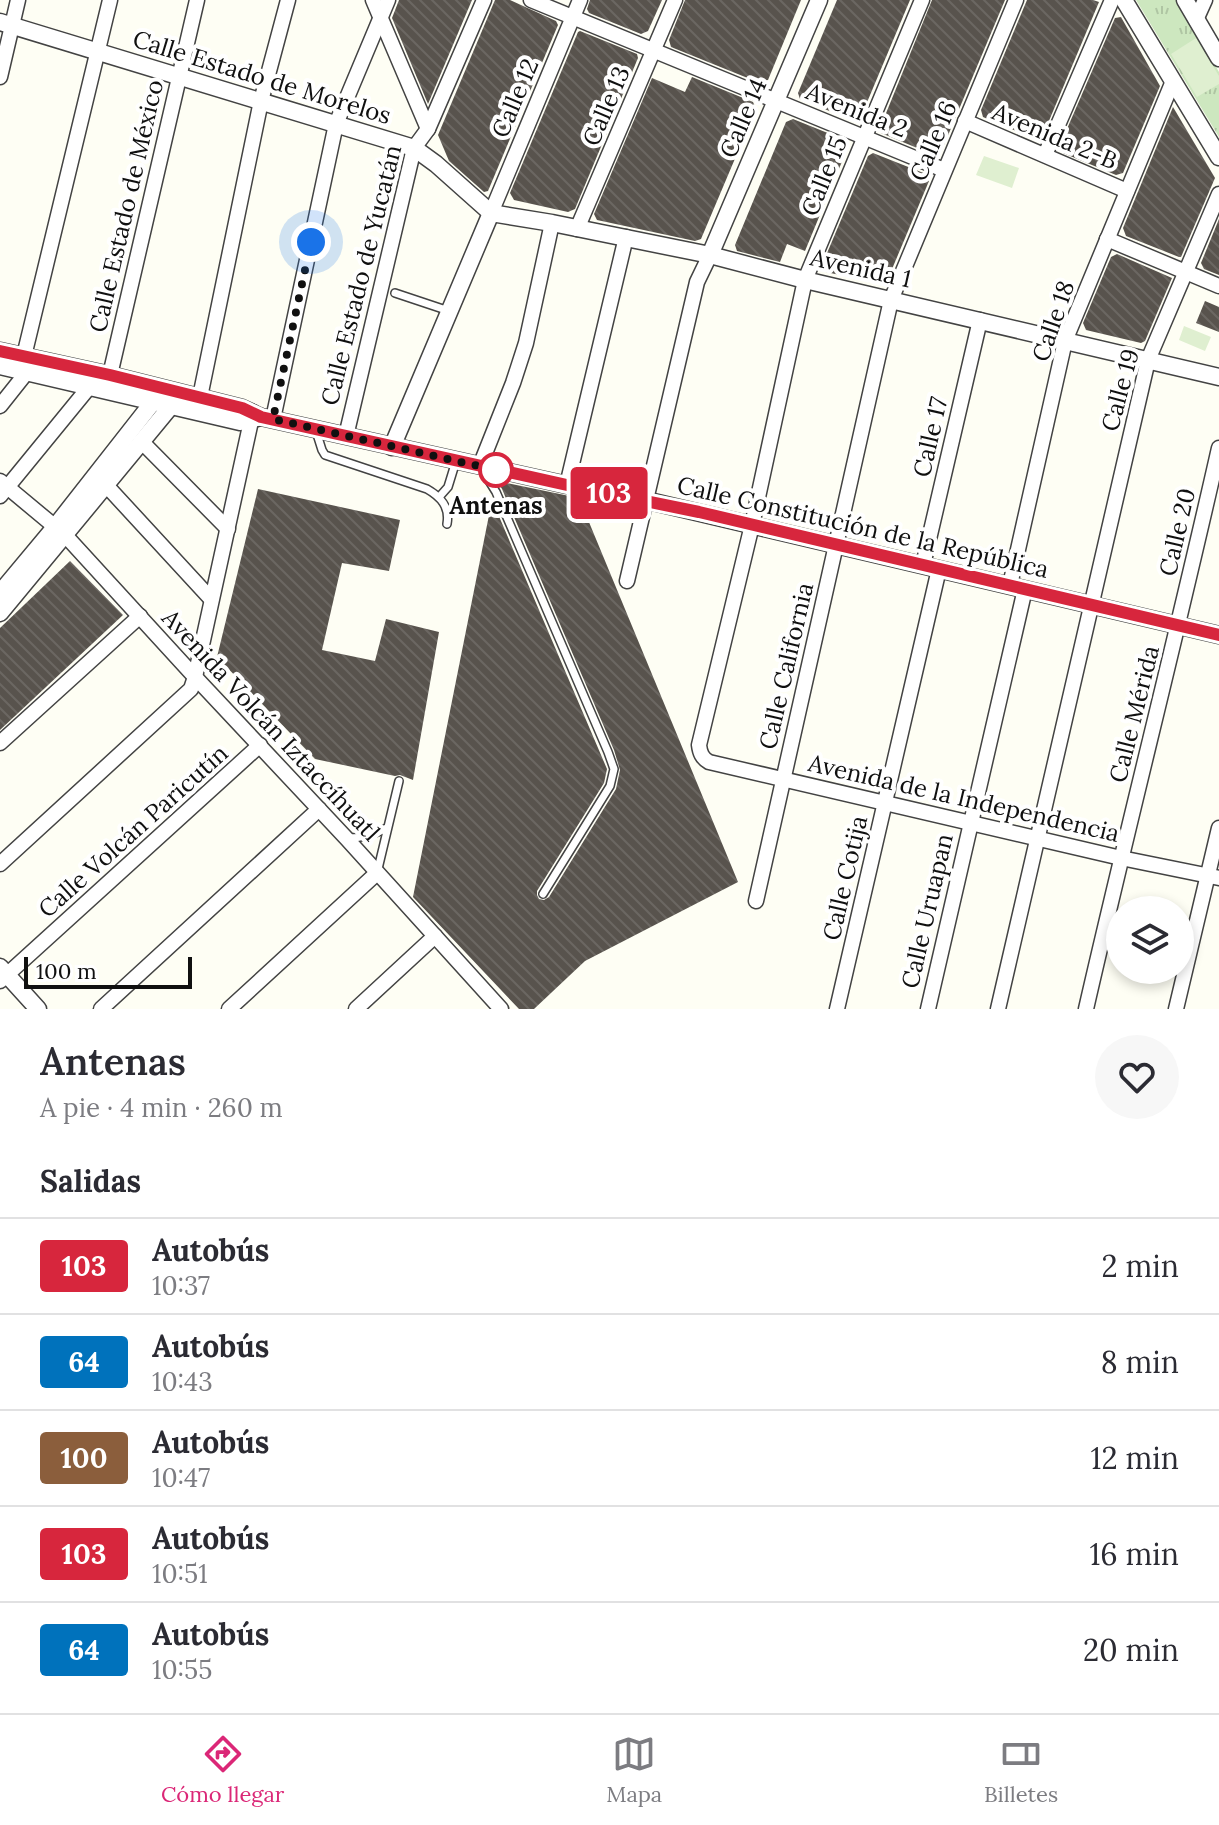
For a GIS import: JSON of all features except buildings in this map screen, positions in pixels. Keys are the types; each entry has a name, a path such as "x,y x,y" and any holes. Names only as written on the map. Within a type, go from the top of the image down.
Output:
{"street":[{"path":"0,77 6,24 18,0"},
{"path":"0,406 26,364 110,0"},
{"name":"Calle Estado de México","path":"110,375 197,0"},
{"path":"200,397 261,101 288,0"},
{"path":"373,0 428,129"},
{"path":"0,864 191,689 228,529 336,124 388,0"},
{"name":"Calle Estado de Yucatán","path":"346,436 414,148 428,129 484,0"},
{"name":"Avenida 2","path":"531,0 944,170"},
{"name":"Calle 12","path":"491,213 580,0"},
{"name":"Calle 13","path":"577,229 675,0"},
{"name":"Calle 14","path":"710,255 819,0"},
{"name":"Calle 15","path":"701,756 699,745 752,525 805,280 922,0"},
{"name":"Calle 16","path":"891,300 1016,0"},
{"path":"1045,155 1112,0"},
{"path":"1124,0 1219,157"},
{"path":"1185,0 1219,58"},
{"path":"1196,20 1205,0"},
{"name":"Calle Estado de Morelos","path":"6,24 414,148 491,213"},
{"name":"Calle 18","path":"1017,587 1065,341 1173,81"},
{"name":"Avenida 2-B","path":"965,121 1127,191"},
{"name":"Calle 19","path":"1038,837 1148,360 1219,194"},
{"path":"392,447 491,213"},
{"name":"Avenida 1","path":"491,213 710,255 1219,377"},
{"path":"480,466 526,343 552,223"},
{"path":"567,485 626,237"},
{"path":"1107,239 1219,286"},
{"path":"627,581 697,282 710,255"},
{"name":"Calle California","path":"756,901 891,300"},
{"name":"Calle 17","path":"931,567 980,320"},
{"name":"Calle Constitución de la República","path":"0,351 26,364 90,386 173,399 240,422 259,417"},
{"name":"Calle Constitución de la República","path":"0,366 26,364 110,375 155,395"},
{"path":"3,488 90,386"},
{"path":"0,613 155,395"},
{"name":"Calle Constitución de la República","path":"173,399 200,397 259,417 645,500 1219,635"},
{"path":"0,593 105,484 173,399"},
{"path":"141,441 228,529"},
{"name":"Calle 20","path":"1178,627 1219,448"},
{"path":"105,484 211,599"},
{"name":"Avenida Volcán Iztaccíhuatl","path":"3,488 60,531 347,839 494,1007"},
{"name":"Calle Cotija","path":"837,1009 886,802 931,567"},
{"name":"Calle Uruapan","path":"928,1009 1017,587"},
{"path":"0,743 140,616"},
{"name":"Calle Mérida","path":"1086,1009 1178,627"},
{"name":"Calle Volcán Paricutín","path":"2,974 260,745"},
{"name":"Avenida de la Independencia","path":"701,756 709,762 1213,877"},
{"path":"101,1009 319,809"},
{"path":"1176,1009 1213,877 1219,828"},
{"path":"998,1009 1038,837"},
{"path":"229,1009 377,873"},
{"path":"356,1009 435,936"},
{"path":"2,974 38,1009"}],"lane":[{"path":"395,293 449,311"},
{"path":"315,429 325,455 440,496 448,514 447,524"},
{"path":"440,496 448,487 456,461"},
{"path":"480,466 496,492 614,769 610,786 543,894"},
{"path":"377,873 399,781"},
{"path":"347,839 361,838 387,827"}],"green space":[{"path":"1136,0 1177,0 1219,72 1219,137"},
{"path":"1196,38 1219,76 1219,84 1197,97 1171,54"},
{"path":"984,156 1019,168 1012,188 976,175"},
{"path":"1184,326 1211,337 1205,351 1179,340"}],"bus line":[{"name":"103","path":"0,351 242,408 261,417 699,512 1219,635"}],"place":[{"name":"Antenas","path":"496,470"}],"route":[{"path":"311,242 273,419 509,473 496,470"}]}
